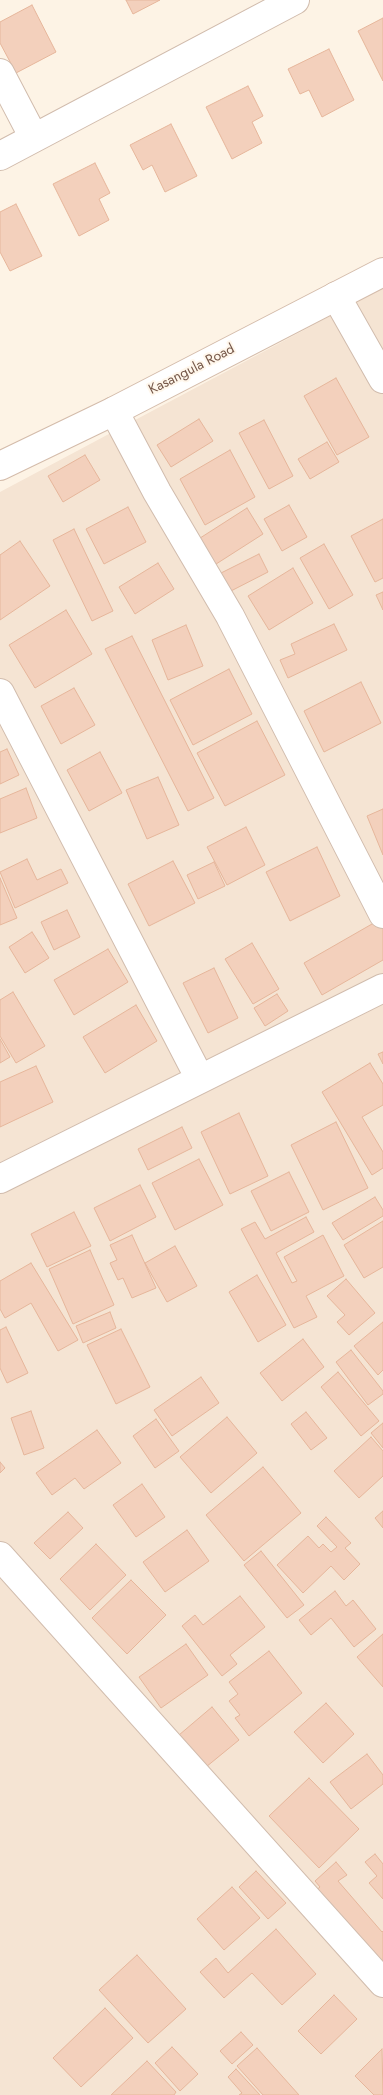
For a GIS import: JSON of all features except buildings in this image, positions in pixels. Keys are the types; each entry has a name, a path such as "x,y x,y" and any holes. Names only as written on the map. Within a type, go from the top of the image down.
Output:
{"street":[{"path":"0,156 295,0"},
{"path":"0,73 34,138"},
{"name":"Kasangula Road","path":"0,466 114,410 383,272"},
{"path":"336,296 383,379"},
{"path":"114,410 157,492 230,616 383,914"},
{"path":"0,693 200,1079"},
{"path":"0,1179 383,988"},
{"path":"0,1556 383,1982"}],"shaded area":[{"path":"383,288 383,2095 0,2095 0,492"}]}
